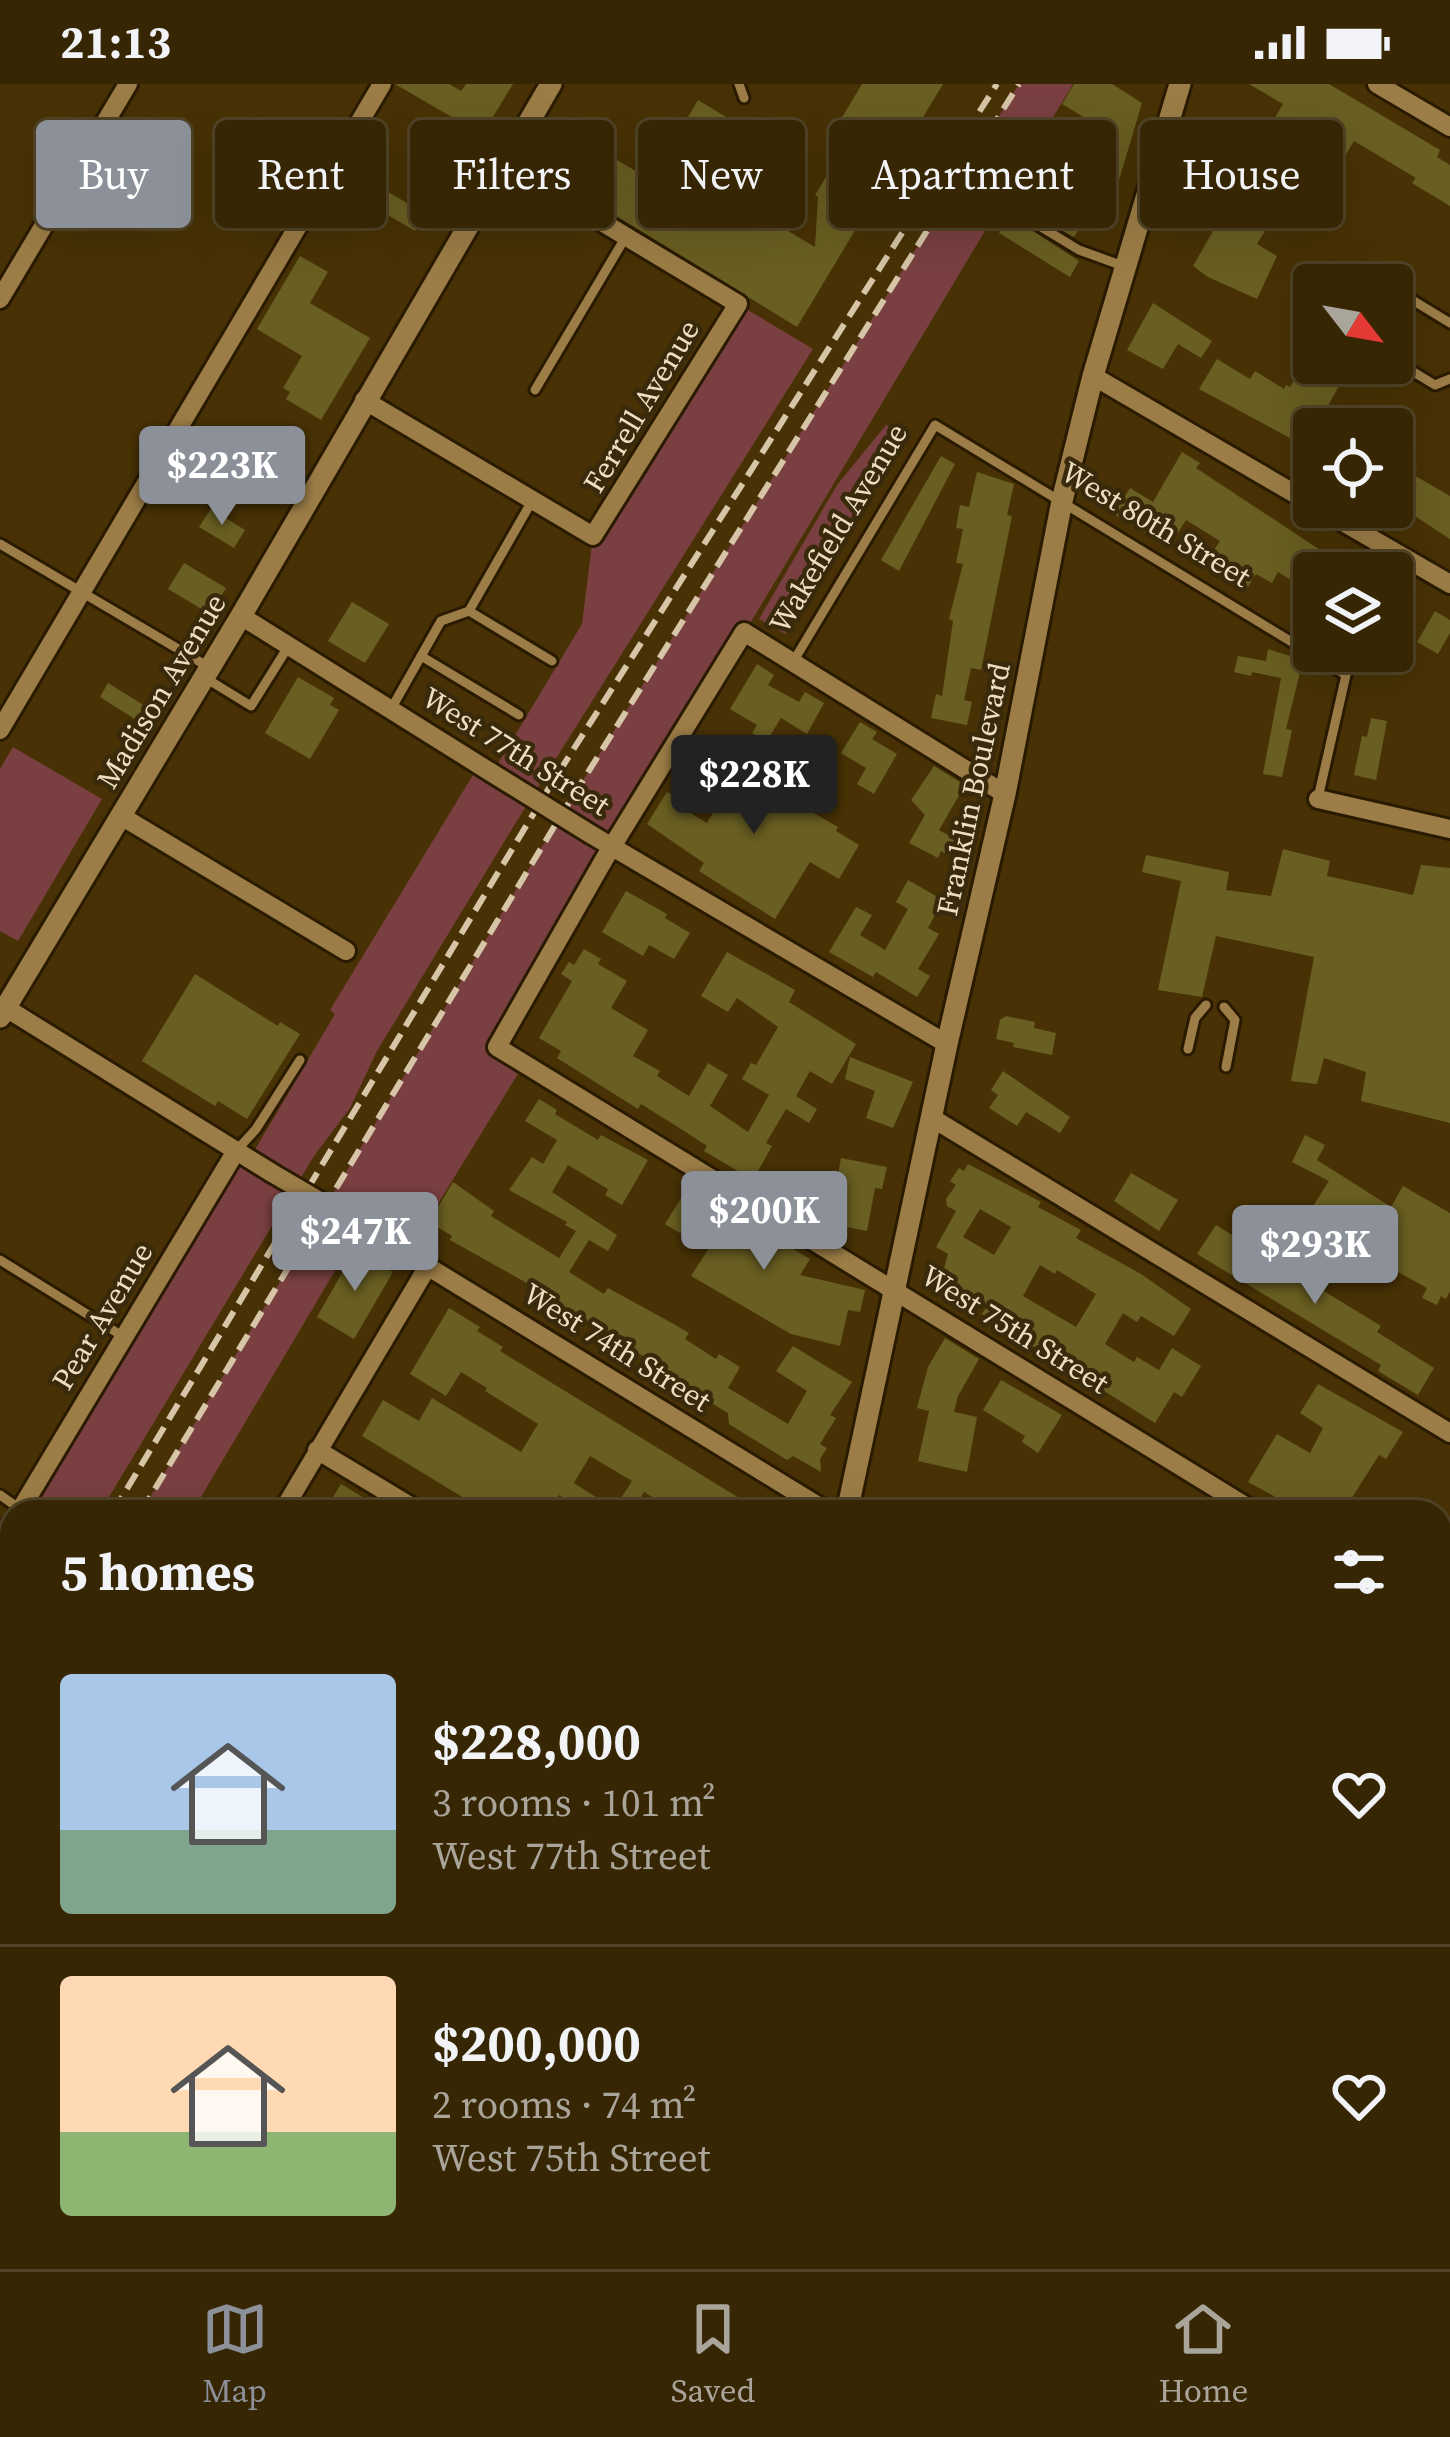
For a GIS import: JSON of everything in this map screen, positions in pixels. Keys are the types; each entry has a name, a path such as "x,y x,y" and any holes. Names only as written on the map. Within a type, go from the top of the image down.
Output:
{"street":[{"path":"0,299 128,84"},
{"path":"0,730 382,84"},
{"name":"Madison Avenue","path":"530,120 551,84"},
{"name":"Franklin Boulevard","path":"851,1500 1005,794 1061,501 1180,84"},
{"path":"1377,84 1450,127"},
{"name":"Madison Avenue","path":"3,1013 466,228"},
{"path":"610,228 626,238"},
{"name":"Ferrell Avenue","path":"532,501 593,536 738,304 626,238"},
{"path":"1093,376 1293,493"},
{"path":"364,400 532,501"},
{"path":"1354,528 1450,584"},
{"name":"West 77th Street","path":"241,616 592,835 947,1044"},
{"name":"Wakefield Avenue","path":"496,1047 612,845 744,632 793,662"},
{"path":"793,662 1005,794"},
{"path":"1318,800 1450,829"},
{"path":"121,816 346,951"},
{"name":"West 74th Street","path":"3,1013 808,1500"},
{"name":"West 75th Street","path":"496,1047 1236,1500"},
{"path":"932,1118 1450,1433"},
{"name":"Pear Avenue","path":"26,1500 236,1151"},
{"path":"289,1500 428,1267"},
{"path":"317,1450 400,1500"}],"lane":[{"path":"739,84 744,98"},
{"path":"1042,228 1079,250 1126,267"},
{"path":"535,390 626,238"},
{"path":"1413,300 1450,322"},
{"path":"1413,372 1435,385 1450,380"},
{"name":"West 80th Street","path":"935,425 1346,675 1318,800"},
{"name":"Wakefield Avenue","path":"793,662 935,425"},
{"path":"390,709 441,621 469,611 532,501"},
{"path":"0,544 205,671 251,706 288,646"},
{"path":"469,611 552,661"},
{"path":"421,656 519,715"},
{"path":"1188,1049 1195,1018 1206,1006"},
{"path":"1224,1007 1235,1020 1226,1067"},
{"path":"236,1151 256,1129 300,1060"},
{"path":"0,1260 124,1337"}],"shaded area":[{"path":"1019,84 1073,84 1051,120 996,120"},
{"path":"929,228 987,228 497,1046 524,1064 407,1254 361,1227 199,1500 148,1500 560,817"},
{"path":"738,304 813,349 515,824 377,1051 350,1108 314,1156 107,1500 26,1500 236,1151 250,1158 335,1014 330,1010 479,765 493,772 582,624 593,536"},
{"path":"886,425 904,435 785,634 759,619 837,485"},
{"path":"13,747 102,799 18,941 0,931 0,769"}],"building":[{"path":"395,84 449,84 461,91 466,84 513,84 491,120 457,120"},
{"path":"862,84 943,84 921,120 840,120"},
{"path":"1074,84 1112,84 1142,103 1116,190 1116,120 1084,120 1062,104"},
{"path":"1249,84 1329,84 1440,150 1437,157 1450,165 1450,206 1412,183 1416,178 1354,141 1343,159 1343,120 1274,120 1283,104"},
{"path":"698,100 731,120 686,120"},
{"path":"614,158 638,172 638,228 783,228 815,247 815,195 829,172 829,228 856,228 797,327 614,214"},
{"path":"386,191 410,205 410,228 415,231 386,214"},
{"path":"1002,228 1028,228 1079,261 1070,277 999,233"},
{"path":"1058,228 1079,228 1074,237"},
{"path":"1215,228 1267,228 1257,244 1277,256 1257,299 1193,266"},
{"path":"300,256 328,272 310,303 370,338 321,420 286,399 290,392 283,388 302,356 257,329"},
{"path":"1153,303 1212,341 1201,358 1178,344 1163,369 1127,350"},
{"path":"1217,359 1250,379 1255,371 1284,389 1293,382 1340,384 1327,408 1293,408 1293,440 1199,389"},
{"path":"1182,452 1200,463 1196,468 1323,552 1293,552 1293,581 1278,572 1272,583 1256,574 1246,590 1204,566 1220,541 1186,520 1172,542 1149,527 1145,533 1114,514 1130,488 1153,502"},
{"path":"941,456 955,464 899,571 881,560"},
{"path":"977,472 1014,484 1007,515 1012,516 981,670 971,668 964,700 972,702 967,725 931,718 936,694 942,696 953,621 949,619 963,564 956,563 963,529 956,528 960,505 969,507"},
{"path":"1413,475 1450,496 1450,539 1413,515"},
{"path":"211,509 245,530 234,548 199,527"},
{"path":"184,563 226,588 210,614 168,589"},
{"path":"352,602 389,624 365,663 328,641"},
{"path":"1435,611 1450,620 1450,633 1438,654 1417,642"},
{"path":"1268,649 1293,657 1293,672 1300,672 1286,729 1292,730 1282,777 1263,774 1281,678 1234,672 1238,656 1266,661"},
{"path":"757,664 774,675 768,685 799,702 805,692 824,703 807,734 781,718 766,742 752,733 757,725 730,709"},
{"path":"298,677 334,698 330,705 339,710 310,759 265,733"},
{"path":"108,683 153,711 144,725 100,697"},
{"path":"1371,718 1387,721 1376,780 1354,775"},
{"path":"860,722 877,732 872,739 897,754 874,794 857,784 866,768 841,753"},
{"path":"699,747 838,827 836,831 859,845 839,879 810,862 775,919 699,871 704,863 647,824 667,792 680,800 677,805 707,823 728,788 689,764"},
{"path":"934,766 965,785 939,830 958,841 950,856 941,851 938,858 909,843 925,815 911,800"},
{"path":"1283,849 1330,861 1327,876 1413,895 1421,865 1450,868 1450,1123 1361,1101 1366,1072 1324,1058 1317,1084 1291,1081 1314,957 1216,936 1202,997 1158,990 1181,881 1142,872 1146,855 1229,872 1226,890 1271,896"},
{"path":"908,880 943,900 928,928 939,934 918,969 930,976 917,997 829,952 856,907 872,915 860,935 885,950 908,909 896,902"},
{"path":"626,891 690,933 674,959 649,945 643,956 602,932"},
{"path":"584,949 601,959 598,964 627,981 611,1008 648,1030 633,1056 689,1096 708,1063 728,1075 710,1106 748,1132 769,1095 742,1079 778,1027 737,998 728,1012 701,996 727,952 795,990 789,1002 856,1044 832,1084 810,1071 796,1096 817,1109 809,1123 786,1109 766,1143 772,1146 753,1180 641,1104 638,1109 557,1058 561,1051 539,1038 572,981 561,974"},
{"path":"195,974 278,1026 280,1022 300,1034 247,1119 218,1101 215,1106 142,1061"},
{"path":"1006,1016 1035,1022 1034,1028 1056,1033 1052,1055 996,1039 1000,1020"},
{"path":"850,1057 913,1082 893,1128 866,1118 875,1091 845,1079"},
{"path":"1003,1071 1070,1117 1060,1133 1026,1112 1017,1126 989,1108 998,1095 991,1090"},
{"path":"539,1099 598,1140 601,1135 648,1160 622,1205 605,1195 608,1189 568,1165 552,1192 617,1235 608,1251 589,1240 569,1272 604,1294 608,1288 670,1322 689,1333 685,1339 716,1359 719,1354 740,1367 728,1388 788,1424 807,1391 776,1371 793,1346 852,1382 830,1415 836,1418 820,1444 827,1448 820,1459 821,1472 793,1456 787,1460 729,1424 728,1413 695,1393 697,1390 450,1240 452,1236 429,1222 453,1182 494,1211 491,1216 559,1258 576,1231 509,1190 532,1157 543,1164 557,1140 525,1121"},
{"path":"1305,1135 1325,1145 1317,1160 1391,1207 1403,1186 1450,1213 1450,1291 1446,1299 1441,1296 1437,1305 1422,1298 1427,1288 1318,1228 1326,1214 1313,1206 1329,1181 1292,1162"},
{"path":"841,1158 887,1167 882,1189 875,1188 867,1231 831,1224 797,1205 808,1175 836,1186"},
{"path":"968,1164 1041,1202 1038,1207 1081,1230 1076,1238 1191,1309 1174,1336 1141,1316 1137,1322 1123,1313 1105,1344 1134,1362 1137,1357 1159,1370 1172,1348 1201,1366 1182,1397 1174,1392 1155,1423 982,1314 988,1305 938,1290 948,1254 936,1247 956,1211 947,1206 946,1199 956,1185 950,1181 959,1168 964,1171","holes":["980,1209 1011,1227 994,1255 963,1237","1040,1265 1096,1294 1076,1327 1023,1296"]},
{"path":"1131,1173 1178,1200 1159,1231 1114,1201"},
{"path":"688,1187 810,1259 800,1275 865,1290 860,1312 848,1310 840,1346 791,1334 691,1276 713,1242 685,1225 680,1233 665,1224"},
{"path":"1216,1225 1381,1326 1377,1332 1434,1368 1418,1395 1378,1371 1381,1365 1197,1254"},
{"path":"355,1250 393,1272 354,1339 317,1317"},
{"path":"449,1308 480,1327 477,1331 503,1347 500,1351 742,1500 657,1500 644,1492 639,1500 620,1500 632,1481 590,1456 574,1483 600,1500 567,1500 559,1495 556,1500 467,1500 362,1436 383,1400 419,1421 432,1398 521,1452 538,1424 461,1372 446,1396 410,1374"},
{"path":"945,1338 979,1359 954,1412 977,1417 967,1472 918,1461 929,1411 917,1408 928,1367"},
{"path":"1001,1380 1062,1415 1038,1453 1022,1442 1025,1436 983,1410"},
{"path":"1318,1384 1403,1432 1386,1459 1379,1455 1351,1500 1281,1500 1248,1482 1277,1434 1310,1453 1323,1428 1300,1413"},
{"path":"341,1484 367,1500 331,1500"}],"railway":[{"path":"120,1500 552,783 997,84"},
{"path":"148,1500 560,817 1019,84"}]}
